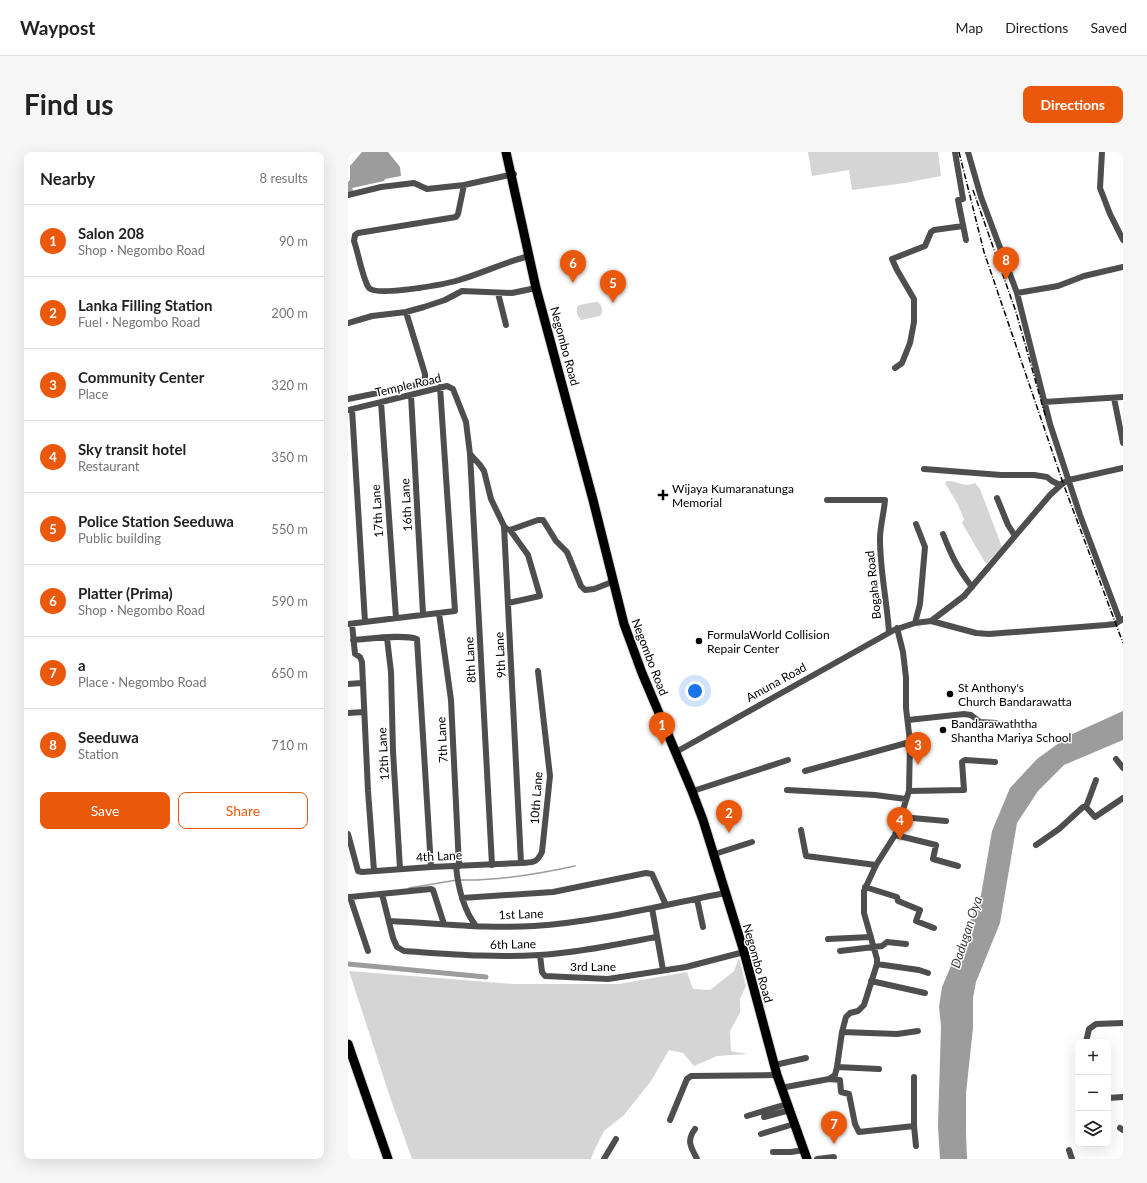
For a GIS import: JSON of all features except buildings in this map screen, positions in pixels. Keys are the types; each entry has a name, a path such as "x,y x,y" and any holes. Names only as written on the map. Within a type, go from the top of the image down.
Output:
{"highway":[{"name":"Negombo Road","path":"506,152 596,492 628,624 678,751 703,820 744,952 778,1075 805,1155"},
{"name":"Negombo Road","path":"511,152 513,174 536,288 593,500 612,582 624,624 642,673 696,790 718,853 748,951 786,1087 812,1159"},
{"path":"348,1044 388,1159"},
{"path":"348,1062 381,1159"}],"street":[{"path":"955,152 963,199 958,200 966,240"},
{"path":"968,152 981,197 1017,293 1044,402 1080,515 1122,620"},
{"path":"1102,152 1100,188 1110,214 1123,240"},
{"path":"348,195 381,187 414,183 427,189 464,185 513,174"},
{"path":"464,185 458,214 456,217 358,233 355,235 354,241 366,282 370,288 374,291 399,290 446,283 506,262 529,256"},
{"path":"894,368 902,363 910,343 914,322 914,299 892,259 925,246 931,232 934,230 963,226"},
{"path":"1017,293 1058,286 1084,276 1123,267"},
{"path":"348,323 372,316 406,312 445,300 462,291 512,293 536,288"},
{"path":"498,293 506,325"},
{"path":"348,399 412,386 422,383 425,380 406,312"},
{"name":"Temple Road","path":"350,409 448,386 452,389 466,422 470,454"},
{"path":"355,654 350,624 455,610 440,387"},
{"name":"16th Lane","path":"411,395 424,614"},
{"path":"1044,402 1123,397"},
{"path":"1114,398 1123,443"},
{"name":"17th Lane","path":"381,402 396,618"},
{"path":"350,409 365,622"},
{"name":"9th Lane","path":"470,454 484,471 491,499 507,528 508,603 521,863"},
{"name":"8th Lane","path":"470,454 492,865"},
{"path":"931,621 964,596 1060,485 1069,480 1123,468"},
{"path":"924,469 1001,475 1034,475 1047,477 1060,485"},
{"path":"997,498 1008,525 1015,536"},
{"name":"Bogaha Road","path":"827,500 886,500 884,515 881,523 880,569 887,604 889,632"},
{"path":"508,603 540,596 528,555 507,528 538,520 543,520 556,541 567,552 581,586 585,590 594,589 612,582"},
{"path":"915,623 920,604 925,547 916,524"},
{"path":"943,534 951,557 972,587"},
{"name":"7th Lane","path":"439,613 451,700 458,866 457,877 462,898 469,917 476,926"},
{"name":"Amuna Road","path":"678,751 897,628 915,623 931,621 972,632 989,634 1106,625 1122,620"},
{"path":"830,1079 837,1067 842,1032 846,1017 850,1013 858,1011 864,1004 877,959 864,913 864,891 876,865 895,835 909,791 910,742 906,708 906,678 903,652 897,628"},
{"path":"353,640 388,638 417,639 431,867"},
{"name":"12th Lane","path":"388,638 391,672 393,751 400,869"},
{"path":"348,654 355,654 360,657 362,662 362,683 374,871"},
{"name":"10th Lane","path":"521,863 535,862 538,860 542,852 550,776 538,671"},
{"path":"348,684 362,683"},
{"path":"348,713 364,712"},
{"path":"908,720 971,714 980,722 996,723"},
{"path":"805,771 910,742"},
{"path":"1116,759 1123,768"},
{"path":"696,790 788,760"},
{"path":"909,791 964,790 962,762 965,760 995,762"},
{"path":"1036,845 1059,829 1083,807 1086,807 1096,780"},
{"path":"787,790 875,795 906,799"},
{"path":"1086,807 1095,817 1123,798"},
{"path":"901,817 946,821"},
{"path":"801,830 806,856 876,865"},
{"name":"4th Lane","path":"348,834 358,871 521,863"},
{"path":"895,835 936,845 933,859 958,866"},
{"path":"718,853 752,842"},
{"path":"462,898 553,892 646,873 652,874 666,905"},
{"path":"866,887 897,897 898,901 920,910 916,921 934,928"},
{"path":"368,950 349,897 431,889 433,890 444,924"},
{"name":"1st Lane","path":"389,921 476,926 534,926 585,921 725,893"},
{"path":"382,894 389,921"},
{"path":"697,899 703,927"},
{"path":"652,908 663,970 744,952"},
{"name":"6th Lane","path":"389,921 397,947 404,950 490,956 540,955 600,947 656,937"},
{"path":"828,938 871,937"},
{"path":"840,951 884,945 887,942 906,944"},
{"name":"3rd Lane","path":"540,955 542,972 545,976 608,979 663,970"},
{"path":"876,964 919,970 928,973"},
{"path":"871,981 925,993"},
{"path":"1086,1039 1089,1029 1096,1024 1123,1023"},
{"path":"842,1032 897,1034 918,1031"},
{"path":"779,1064 806,1058"},
{"path":"837,1067 879,1069"},
{"path":"670,1120 687,1079 691,1076 778,1075"},
{"path":"914,1076 914,1126 916,1146"},
{"path":"786,1087 830,1079 840,1080 842,1092 850,1094 855,1124 859,1132 914,1126"},
{"path":"1111,1098 1123,1097"},
{"path":"747,1116 788,1107"},
{"path":"764,1117 788,1107"},
{"path":"761,1134 794,1124"},
{"path":"695,1129 690,1136 690,1144 697,1159"},
{"path":"604,1159 616,1139"},
{"path":"1070,1150 1072,1159"},
{"path":"773,1152 805,1155"},
{"path":"817,1159 834,1157"}],"shaded area":[{"path":"808,152 938,152 941,176 905,183 852,190 849,170 812,176"},
{"path":"598,302 601,307 602,312 600,316 581,320 577,314 577,307 579,305"},
{"path":"947,481 964,485 975,483 980,489 1002,547 986,564 962,523 964,519 957,503 945,483"},
{"path":"739,958 746,986 740,999 740,1013 730,1031 731,1051 747,1054 717,1056 694,1066 683,1053 669,1050 651,1081 624,1115 604,1131 591,1159 412,1159 349,971 513,984 619,984 687,972 693,989 710,990 734,971"}],"water":[{"path":"362,152 388,152 400,167 401,176 352,188 354,192 348,193 350,166"},
{"name":"Dadugan Oya","path":"1123,711 1123,740 1064,765 1038,791 1017,823 1000,923 976,982 973,998 973,1028 966,1093 967,1159 940,1159 938,1126 941,1026 939,1007 942,987 981,895 992,831 1010,788 1037,759 1070,735"}],"waterway":[{"path":"461,880 518,876 575,866"},
{"path":"409,888 457,880"},
{"path":"348,964 486,977"}],"railway":[{"path":"959,152 984,252 1063,483 1123,643"},
{"path":"973,190 1016,312 1046,418"}],"place":[{"name":"Seeduwa","path":"1006,280"},
{"name":"Platter (Prima)","path":"573,283"},
{"name":"Police Station Seeduwa","path":"613,303"},
{"name":"Wijaya Kumaranatunga Memorial","path":"663,495"},
{"name":"FormulaWorld Collision Repair Center","path":"699,641"},
{"name":"St Anthony's Church Bandarawatta","path":"950,694"},
{"name":"Bandarawaththa Shantha Mariya School","path":"943,730"},
{"name":"Salon 208","path":"662,745"},
{"name":"Community Center","path":"918,765"},
{"name":"Lanka Filling Station","path":"729,833"},
{"name":"Sky transit hotel","path":"900,840"},
{"name":"a","path":"834,1144"}]}
